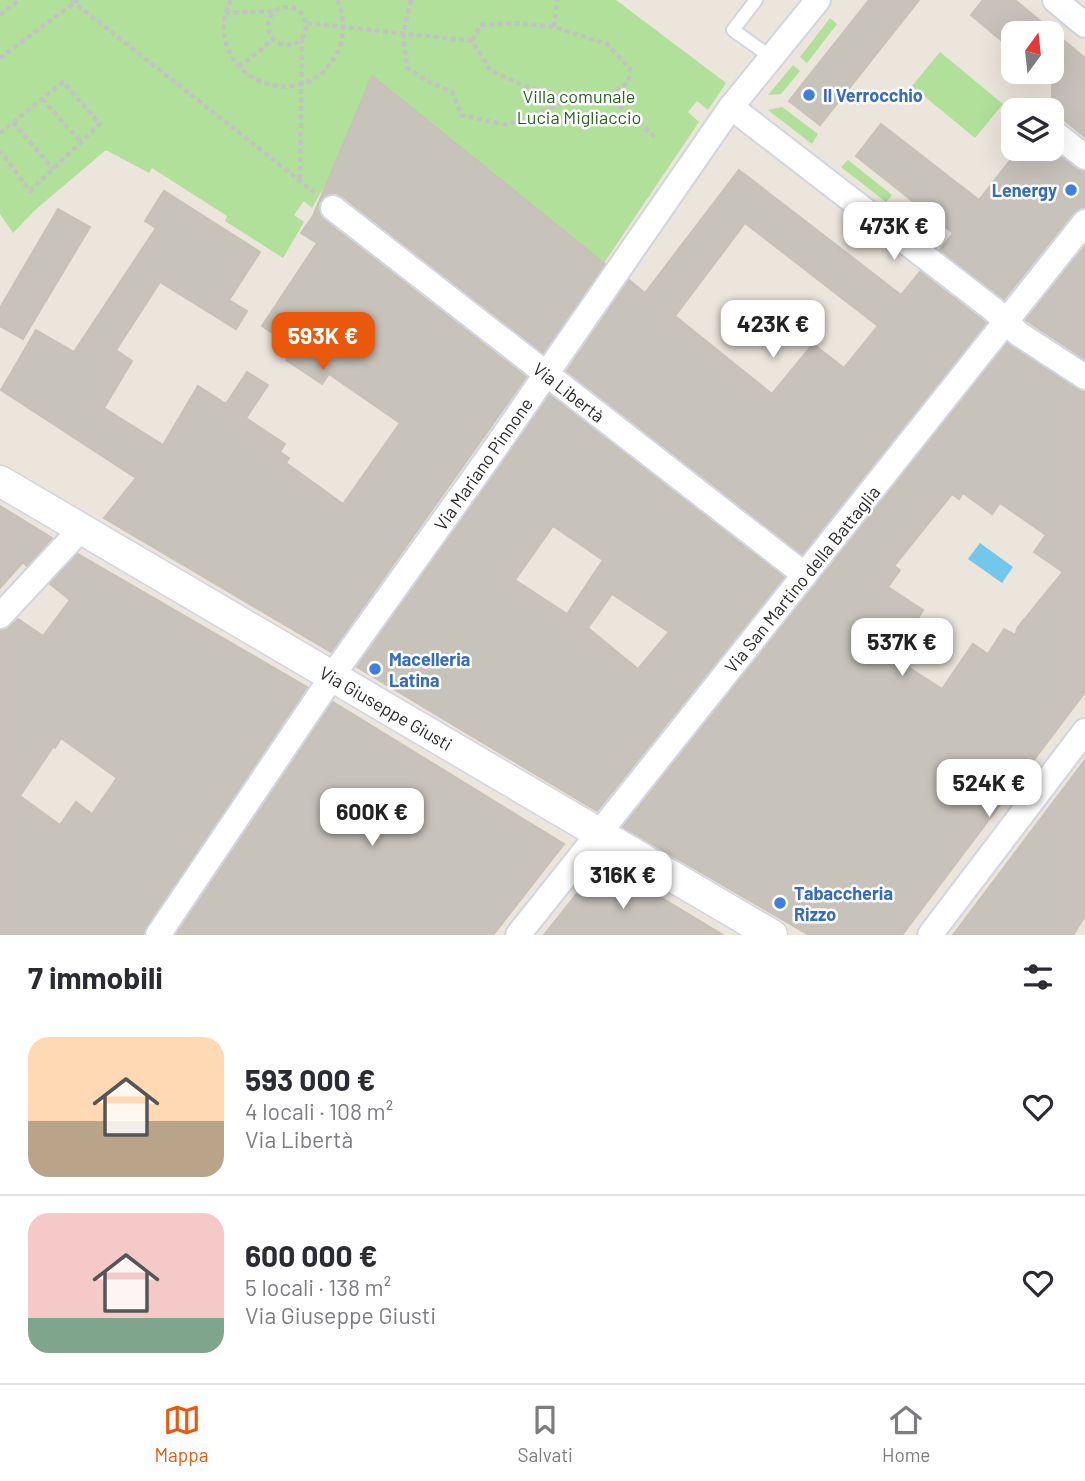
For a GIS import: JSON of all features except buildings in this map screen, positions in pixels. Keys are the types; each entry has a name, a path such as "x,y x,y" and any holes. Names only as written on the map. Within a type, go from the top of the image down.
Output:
{"street":[{"name":"Via Mariano Pinnone","path":"158,935 332,677 483,465 731,107 818,0"},
{"path":"1055,0 1085,25"},
{"path":"731,107 994,310 1019,334 1085,377"},
{"path":"1064,140 1085,157"},
{"name":"Via Libertà","path":"333,208 805,575"},
{"name":"Via San Martino della Battaglia","path":"518,935 1085,222"},
{"name":"Via Giuseppe Giusti","path":"0,481 772,935"},
{"path":"0,616 81,529"},
{"path":"930,935 1085,731"}],"lane":[{"path":"757,0 733,30 771,57"}],"path":[{"path":"0,15 19,0"},
{"path":"231,0 225,13 224,32 229,51 239,67 252,78 268,85 285,87 302,84 319,76 332,62 341,45 344,27 337,0"},
{"path":"411,0 403,34 407,68 452,92 461,114 506,125 577,97"},
{"path":"554,27 557,0"},
{"path":"0,58 75,1 333,208"},
{"path":"286,3 303,14 307,23 302,39 293,45 282,45 273,40 268,31 269,20 274,11 286,3"},
{"path":"225,13 274,11"},
{"path":"307,23 472,41"},
{"path":"517,23 554,27 607,44 630,69 628,83 610,94 577,97 530,88 491,71 472,41 481,25 517,23"},
{"path":"300,180 302,39"},
{"path":"239,67 273,40"},
{"path":"0,133 62,82 100,124 30,191 0,151"},
{"path":"605,95 655,137"},
{"path":"42,99 81,142"},
{"path":"13,122 53,169"}],"green space":[{"name":"Villa comunale Lucia Migliaccio","path":"0,0 616,0 726,83 708,110 697,101 688,112 699,122 604,263 372,77 327,182 312,208 304,201 294,215 304,222 283,258 225,221 227,216 152,168 149,173 106,150 35,210 13,233 0,214"},
{"path":"830,18 837,24 807,63 800,57"},
{"path":"940,52 1001,102 1001,106 975,138 912,86"},
{"path":"793,65 800,71 781,94 768,95"},
{"path":"782,107 818,134 812,144 768,110"},
{"path":"848,160 892,195 886,202 841,167"}],"water":[{"path":"980,543 1013,567 1002,583 968,559"}],"place":[{"name":"Il Verrocchio","path":"809,95"},
{"name":"Lenergy","path":"1071,190"},
{"name":"Macelleria Latina","path":"375,669"},
{"name":"Tabaccheria Rizzo","path":"780,903"}]}
